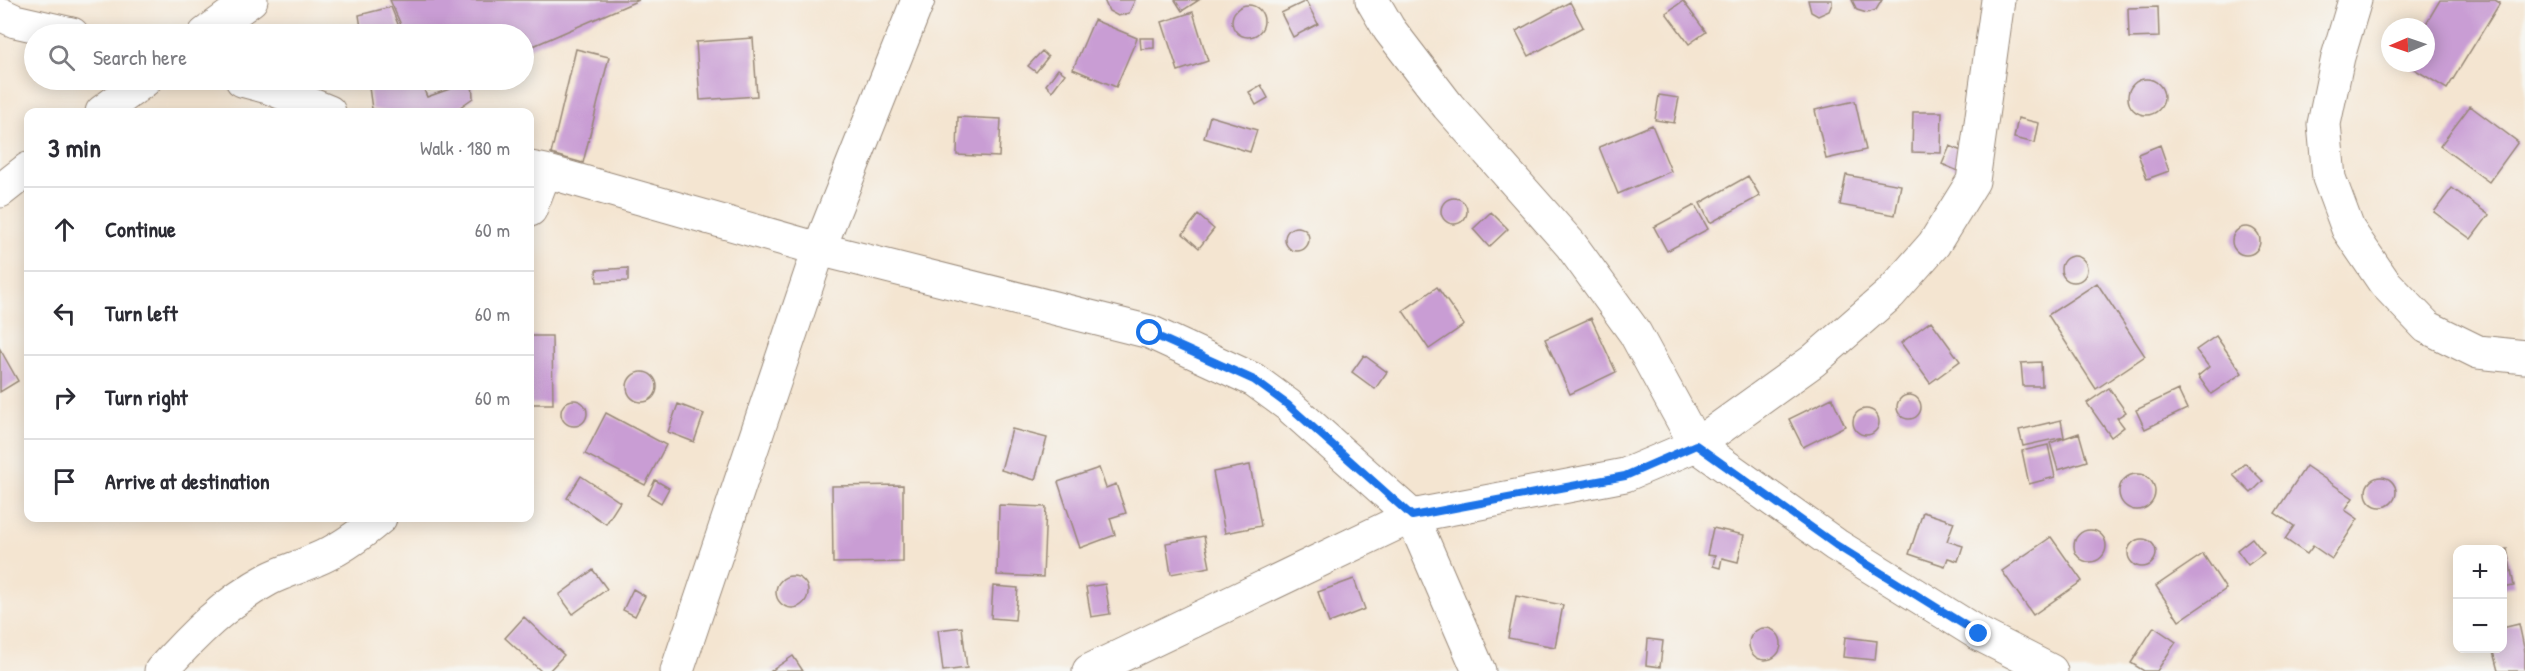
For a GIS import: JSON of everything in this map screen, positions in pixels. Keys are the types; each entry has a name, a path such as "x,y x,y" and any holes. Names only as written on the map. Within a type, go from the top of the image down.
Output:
{"street":[{"path":"219,24 251,0"},
{"path":"677,671 819,249 918,0"},
{"path":"1372,0 1389,29 1448,106 1571,245 1635,333 1696,445 1836,545 1979,634 2051,671"},
{"path":"1089,671 1412,516 1625,476 1696,445 1813,361 1890,294 1934,244 1972,181 1998,0"},
{"path":"2355,0 2338,57 2324,124 2329,178 2348,230 2384,282 2427,327 2478,352 2525,357"},
{"path":"5,21 24,25"},
{"path":"107,108 132,90"},
{"path":"261,93 315,108"},
{"path":"534,187 537,169 819,249 1150,333 1219,362 1254,380 1288,405 1412,516 1479,671"},
{"path":"0,190 24,172"},
{"path":"161,671 189,639 232,601 270,579 318,559 357,538 375,522"}],"building":[{"path":"390,0 639,0 534,46 534,24 401,24"},
{"path":"1104,0 1135,0 1129,13 1118,16 1109,11"},
{"path":"1175,0 1199,0 1182,11"},
{"path":"1808,0 1832,0 1832,4 1829,11 1818,16 1811,12"},
{"path":"1852,0 1882,0 1876,10 1867,13 1857,10"},
{"path":"2440,0 2495,0 2500,3 2447,89 2419,72 2435,72 2435,18 2429,18"},
{"path":"1306,1 1318,24 1293,37 1281,13"},
{"path":"1683,1 1706,32 1689,44 1666,13"},
{"path":"1570,2 1583,27 1529,56 1516,31"},
{"path":"1248,5 1259,10 1264,21 1259,32 1248,37 1237,32 1232,21 1237,10"},
{"path":"391,7 398,24 360,24 359,15"},
{"path":"2158,7 2159,37 2129,38 2128,8"},
{"path":"1193,12 1208,61 1178,71 1162,22"},
{"path":"1094,20 1137,38 1116,87 1073,69"},
{"path":"753,38 757,96 700,100 696,42"},
{"path":"1140,38 1154,38 1154,48 1141,49"},
{"path":"576,49 609,57 583,163 551,154"},
{"path":"1042,51 1048,57 1036,72 1028,66"},
{"path":"1058,69 1065,74 1052,91 1046,85"},
{"path":"2146,79 2159,84 2164,97 2159,110 2146,115 2133,110 2128,97 2133,84"},
{"path":"1261,85 1268,98 1256,105 1249,92"},
{"path":"369,90 424,90 427,97 447,90 473,90 473,98 459,108 372,108"},
{"path":"1659,95 1679,98 1674,123 1655,120"},
{"path":"1855,101 1866,150 1826,159 1815,110"},
{"path":"2470,106 2518,142 2489,182 2440,146"},
{"path":"1913,112 1942,112 1941,153 1912,152"},
{"path":"1210,116 1257,130 1250,152 1204,138"},
{"path":"958,117 1001,119 999,157 957,155"},
{"path":"2018,118 2039,123 2035,143 2014,138"},
{"path":"1652,125 1671,171 1618,194 1599,147"},
{"path":"2160,145 2169,171 2147,179 2138,154"},
{"path":"1950,146 1968,154 1960,172 1942,164"},
{"path":"1846,175 1901,185 1895,215 1840,205"},
{"path":"1748,176 1760,196 1710,223 1700,203"},
{"path":"2452,188 2489,215 2471,239 2434,212"},
{"path":"1454,198 1463,202 1467,211 1463,220 1454,224 1445,220 1441,211 1445,202"},
{"path":"1695,205 1708,229 1667,251 1654,227"},
{"path":"1491,212 1508,229 1489,247 1473,229"},
{"path":"1198,215 1214,229 1199,248 1183,234"},
{"path":"1297,227 1306,230 1309,239 1306,248 1297,251 1288,248 1285,239 1288,230"},
{"path":"2246,227 2256,231 2260,241 2256,251 2246,255 2236,251 2232,241 2236,231"},
{"path":"2074,256 2083,260 2087,269 2083,278 2074,282 2065,278 2061,269 2065,260"},
{"path":"628,268 628,281 597,282 596,270"},
{"path":"2097,283 2145,356 2096,389 2048,315"},
{"path":"1437,287 1464,325 1429,349 1403,311"},
{"path":"1591,318 1616,372 1570,394 1545,339"},
{"path":"1931,321 1960,361 1930,383 1901,343"},
{"path":"534,336 552,336 553,404 534,404"},
{"path":"2216,336 2242,373 2211,394 2198,376 2209,367 2196,350"},
{"path":"0,349 18,381 0,392"},
{"path":"1364,355 1387,372 1375,389 1352,372"},
{"path":"2041,362 2042,386 2023,386 2021,363"},
{"path":"642,372 653,376 657,387 653,398 642,402 631,398 627,387 631,376"},
{"path":"2109,388 2126,412 2117,418 2124,427 2111,437 2087,403"},
{"path":"2178,390 2187,409 2145,429 2136,410"},
{"path":"1909,395 1918,398 1921,407 1918,416 1909,419 1900,416 1897,407 1900,398"},
{"path":"1832,398 1845,426 1803,447 1789,419"},
{"path":"574,400 583,404 587,413 583,422 574,426 565,422 561,413 565,404"},
{"path":"678,404 704,414 694,442 668,432"},
{"path":"1866,409 1875,413 1879,422 1875,431 1866,435 1857,431 1853,422 1857,413"},
{"path":"606,413 666,445 645,485 585,454"},
{"path":"2061,420 2064,437 2023,446 2019,430"},
{"path":"1012,429 1047,438 1035,480 1001,470"},
{"path":"2079,433 2087,461 2058,470 2050,443"},
{"path":"2048,445 2055,477 2029,484 2022,451"},
{"path":"2245,463 2263,481 2251,493 2233,475"},
{"path":"1250,465 1261,526 1225,533 1213,472"},
{"path":"2306,466 2353,498 2345,510 2358,519 2332,559 2313,546 2307,554 2285,539 2294,526 2275,513"},
{"path":"1099,468 1106,488 1116,484 1126,513 1110,518 1115,535 1080,548 1058,482"},
{"path":"2137,474 2150,479 2155,492 2150,505 2137,510 2124,505 2119,492 2124,479"},
{"path":"581,476 620,502 606,524 567,498"},
{"path":"2381,477 2392,481 2396,492 2392,503 2381,507 2370,503 2366,492 2370,481"},
{"path":"655,480 669,488 661,503 648,495"},
{"path":"903,485 903,562 833,563 832,486"},
{"path":"999,505 1046,507 1043,577 997,575"},
{"path":"1923,512 1954,522 1947,541 1963,546 1958,561 1948,558 1945,566 1909,554"},
{"path":"1713,528 1744,535 1738,562 1722,558 1720,568 1713,566 1715,556 1707,555"},
{"path":"2090,530 2101,535 2106,546 2101,557 2090,562 2079,557 2074,546 2079,535"},
{"path":"1204,536 1210,567 1171,574 1166,543"},
{"path":"2051,537 2082,581 2033,615 2002,571"},
{"path":"2252,538 2264,553 2248,565 2237,550"},
{"path":"2142,539 2152,543 2156,553 2152,563 2142,567 2132,563 2128,553 2132,543"},
{"path":"2507,549 2514,586 2507,587"},
{"path":"2203,554 2226,589 2179,621 2156,586"},
{"path":"593,570 607,589 573,614 559,595"},
{"path":"792,576 803,581 808,592 803,603 792,608 781,603 776,592 781,581"},
{"path":"1354,579 1365,609 1329,623 1318,592"},
{"path":"1105,584 1110,614 1091,617 1086,587"},
{"path":"993,586 1018,588 1015,620 991,618"},
{"path":"633,589 645,596 635,616 623,610"},
{"path":"1516,596 1563,605 1555,647 1508,638"},
{"path":"524,617 564,655 549,671 541,671 505,638"},
{"path":"2519,624 2525,652 2525,671 2498,671 2493,653 2507,653 2507,627"},
{"path":"962,627 967,668 943,671 938,630"},
{"path":"2154,627 2176,642 2157,671 2144,671 2131,663"},
{"path":"1765,628 1776,633 1781,644 1776,655 1765,660 1754,655 1749,644 1754,633"},
{"path":"1845,637 1877,641 1875,660 1843,657"},
{"path":"1648,639 1663,641 1660,667 1646,665"},
{"path":"793,656 803,671 771,671"}],"route":[{"path":"1150,333 1219,362 1254,380 1288,405 1412,516 1625,476 1696,445 1836,545 1979,634"}]}
